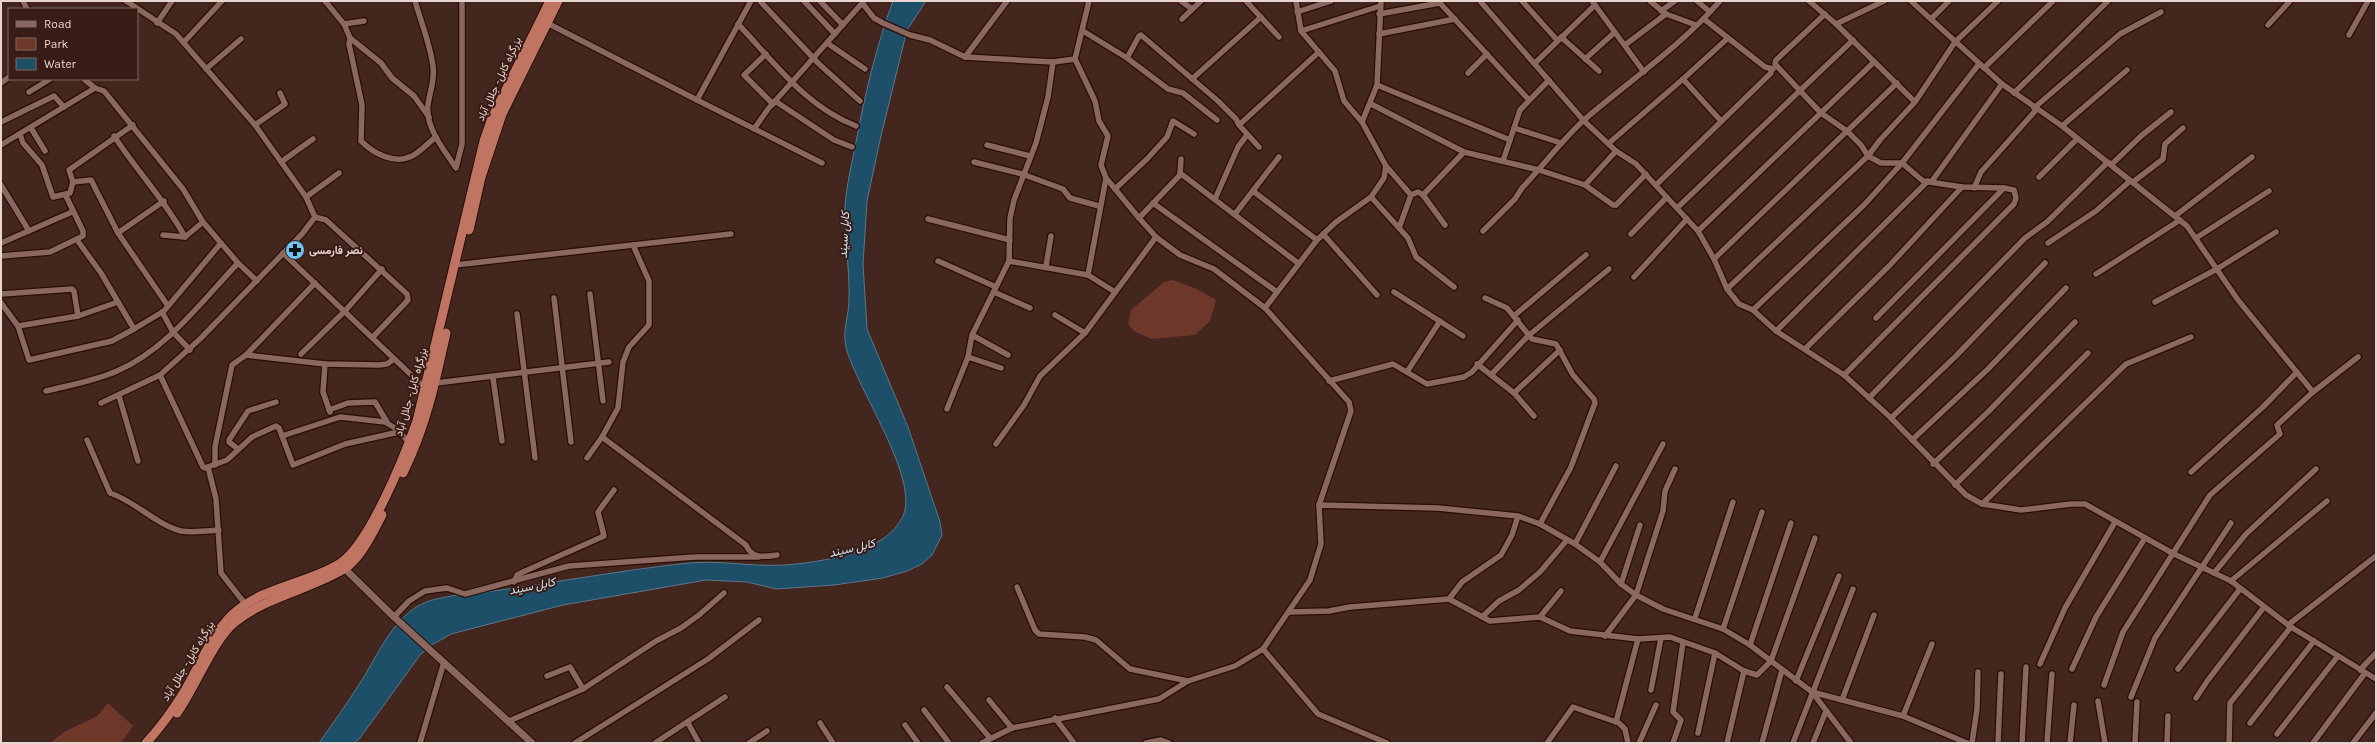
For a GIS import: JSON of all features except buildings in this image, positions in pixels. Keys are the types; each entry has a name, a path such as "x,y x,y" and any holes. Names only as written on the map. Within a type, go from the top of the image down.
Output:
{"highway":[{"name":"بزرگراه کابل- جلال آباد","path":"154,743 188,697 219,641 234,623 262,604 342,566 374,529 419,439 436,383 472,184 488,130 550,1"},
{"name":"بزرگراه کابل- جلال آباد","path":"146,743 172,711 219,629 246,605 342,566 376,514 410,443 427,389 481,177 493,139 502,114 558,1"}],"street":[{"path":"126,1 136,8"},
{"path":"157,23 172,1"},
{"path":"184,42 222,1"},
{"path":"325,1 344,24 350,38 381,63 392,78 414,96 429,117"},
{"path":"415,1 433,65 434,86 428,105 429,117 436,137 456,168 462,144 462,1"},
{"path":"697,100 751,1"},
{"path":"760,1 814,59 860,101"},
{"path":"804,1 835,34"},
{"path":"820,1 843,26"},
{"path":"964,57 1006,1"},
{"path":"982,743 1012,728 1055,718 1159,699 1188,681 1235,666 1263,649 1310,580 1321,544 1319,505 1351,411 1349,402 1264,308 1214,269 1180,254 1156,237 1106,178 1101,164 1108,136 1099,121 1095,101 1075,59 1083,31 1089,1"},
{"path":"1181,1 1192,9"},
{"path":"1182,19 1201,1"},
{"path":"1246,1 1279,37"},
{"path":"1296,1 1301,31 1335,71 1344,101 1362,122 1386,166 1411,195"},
{"path":"1297,12 1331,1"},
{"path":"1480,1 1584,121 1616,151 1636,164 1698,231 1714,259 1727,289 1739,304 1753,310 1776,331 1844,375 1891,418 1933,464 1966,495 1982,504 2021,510 2080,503 2174,554 2231,581 2290,626 2376,679"},
{"path":"1522,1 1559,38 1599,71"},
{"path":"1650,1 1664,13 1696,25"},
{"path":"1625,45 1664,13 1675,1"},
{"path":"1697,1 1710,12"},
{"path":"1483,231 1515,199 1522,188 1561,143 1584,121 1644,72 1704,19 1720,1"},
{"path":"1809,1 1853,40 1874,62 1897,82 1915,102"},
{"path":"1836,24 1884,1"},
{"path":"1911,1 2002,84 2035,109 2062,126 2180,220 2196,238 2238,300 2313,392"},
{"path":"1931,19 1949,1"},
{"path":"1727,289 1868,156 1915,102 1955,42 1998,1"},
{"path":"1984,68 2054,1"},
{"path":"2014,93 2108,1"},
{"path":"2268,25 2290,1"},
{"path":"2349,34 2368,1"},
{"path":"1380,14 1439,2 1529,100"},
{"path":"754,129 774,102 864,3 874,18 883,23 910,35 930,40 964,57 1053,62 1075,59"},
{"path":"1301,31 1380,3 1377,85 1371,104 1362,122"},
{"path":"1535,63 1593,3 1644,72"},
{"path":"138,10 176,34 255,125 306,196 314,217"},
{"path":"1974,188 1981,172 2035,109 2120,34 2160,12"},
{"path":"1656,185 1771,73 1776,60 1825,14"},
{"path":"1192,79 1261,17"},
{"path":"1379,34 1455,19"},
{"path":"1704,19 1765,67 1774,68 1821,113 1847,131 1868,156 1881,163 1902,163 1923,181 1962,187 2004,188 2014,190 2016,198 2014,204 1844,375"},
{"path":"344,24 364,21"},
{"path":"547,23 822,163"},
{"path":"738,24 792,83 821,108 856,126"},
{"path":"1083,31 1127,58 1168,89 1183,93 1217,120"},
{"path":"1585,59 1615,32"},
{"path":"1127,58 1139,36 1142,35 1236,119 1247,135 1259,147"},
{"path":"350,38 349,44 362,105 361,141 372,152 396,160 411,157 436,137"},
{"path":"1608,143 1683,79 1728,38"},
{"path":"206,69 241,39"},
{"path":"1677,208 1853,40"},
{"path":"827,43 865,69"},
{"path":"1239,125 1319,52"},
{"path":"766,54 744,75 774,102 834,140 852,147"},
{"path":"1468,73 1487,54"},
{"path":"947,409 968,357 972,335 1009,261 1010,218 1022,174 1036,143 1048,97 1053,62"},
{"path":"1698,231 1874,62"},
{"path":"1753,310 1864,205 1902,163 1979,64"},
{"path":"2062,126 2127,70"},
{"path":"1683,79 1721,121"},
{"path":"29,92 48,80"},
{"path":"85,80 95,88 104,91 133,125 182,190 203,222 238,263 257,281"},
{"path":"1503,161 1520,110 1549,80"},
{"path":"1714,259 1897,82"},
{"path":"1776,331 1930,181 2002,84"},
{"path":"1377,85 1510,140"},
{"path":"1,145 95,88"},
{"path":"255,125 285,104 280,93"},
{"path":"1,122 54,96 64,107"},
{"path":"1371,104 1464,152 1539,170 1585,185 1613,205 1616,205 1646,174"},
{"path":"1869,398 2025,238 2047,222 2110,163 2172,112"},
{"path":"1115,189 1167,138 1172,121 1194,134"},
{"path":"20,134 23,143 42,165 52,196 66,196 70,193 73,182 69,170 114,136 133,125"},
{"path":"31,128 45,151"},
{"path":"1514,128 1561,143"},
{"path":"2048,243 2096,211 2131,182 2163,159 2165,144 2183,128"},
{"path":"1215,199 1238,147 1247,135"},
{"path":"114,136 130,161 164,201 185,237"},
{"path":"281,162 313,139"},
{"path":"2039,177 2077,139"},
{"path":"987,145 1030,156"},
{"path":"1585,185 1616,151"},
{"path":"1423,195 1464,152"},
{"path":"1235,214 1279,157"},
{"path":"2175,216 2252,157"},
{"path":"1139,218 1180,173 1182,160"},
{"path":"974,162 1022,174 1063,189 1070,198 1100,206"},
{"path":"1264,308 1317,240 1336,222 1371,196 1384,178 1386,166"},
{"path":"306,196 339,173"},
{"path":"1180,173 1298,263"},
{"path":"1088,275 1106,178"},
{"path":"73,182 91,180 118,233 168,306"},
{"path":"1,185 29,231"},
{"path":"1805,349 1890,265 1962,187"},
{"path":"1876,318 2004,188"},
{"path":"1253,191 1317,240"},
{"path":"2196,238 2268,191"},
{"path":"1399,228 1411,195 1418,192 1423,195 1445,225"},
{"path":"1,256 50,252 77,240 83,234 66,196"},
{"path":"1371,196 1408,238 1416,257 1454,287"},
{"path":"1631,234 1667,197"},
{"path":"118,233 164,201"},
{"path":"1153,203 1277,292"},
{"path":"1,243 72,212"},
{"path":"102,403 160,375 190,350 257,281 314,217"},
{"path":"314,217 326,220 403,288 408,298 373,337"},
{"path":"928,219 1010,240"},
{"path":"1634,277 1687,219"},
{"path":"2096,274 2180,220"},
{"path":"163,235 185,237 203,222"},
{"path":"2155,302 2217,269 2276,232"},
{"path":"458,265 731,234"},
{"path":"1323,234 1377,295"},
{"path":"1046,266 1051,236"},
{"path":"996,444 1024,405 1040,376 1085,333 1156,237"},
{"path":"77,240 134,329"},
{"path":"1,303 18,326 28,358 30,360 112,341 162,312 221,243"},
{"path":"587,458 602,437 618,408 623,362 629,347 649,325 649,281 633,246"},
{"path":"283,253 427,389"},
{"path":"1329,381 1394,364 1430,384 1468,375 1516,318 1586,255"},
{"path":"938,261 1030,308"},
{"path":"1009,261 1046,266 1088,275 1114,292"},
{"path":"46,391 103,377 119,371 138,359 173,332 238,263"},
{"path":"1891,418 1956,356 2045,264"},
{"path":"301,354 344,311 382,269"},
{"path":"1491,375 1528,336 1609,269"},
{"path":"215,465 215,446 232,365 246,355 315,284"},
{"path":"1912,440 1988,368 2066,288"},
{"path":"1,294 72,289 74,291 78,316"},
{"path":"1394,292 1462,336"},
{"path":"590,294 603,401"},
{"path":"554,298 561,368 571,442"},
{"path":"1485,298 1507,308 1528,336 1541,342 1552,343 1560,350 1572,375 1594,398 1594,403 1571,467 1540,524"},
{"path":"18,326 78,316 118,302"},
{"path":"162,312 173,332 190,350"},
{"path":"517,314 535,458"},
{"path":"1055,315 1085,333"},
{"path":"1407,372 1440,321"},
{"path":"1933,464 1989,411 2075,322"},
{"path":"972,335 1008,355"},
{"path":"1982,504 2126,364 2191,337"},
{"path":"1514,393 1560,350"},
{"path":"1955,485 2088,353"},
{"path":"246,355 325,364 379,365 387,364 394,359"},
{"path":"968,357 1001,368"},
{"path":"2104,685 2123,632 2174,554 2210,495 2280,434 2277,425 2313,392 2358,357"},
{"path":"436,383 493,378 609,362"},
{"path":"325,364 323,392 331,418"},
{"path":"1477,364 1514,393 1534,416"},
{"path":"2191,472 2263,407 2297,372"},
{"path":"160,375 203,467 215,465 227,460 252,437 276,426 282,436 293,465 345,444 399,432"},
{"path":"493,378 502,441"},
{"path":"119,396 138,461"},
{"path":"238,449 230,443 229,440 246,412 276,402"},
{"path":"329,410 348,403 375,402 387,422 410,443"},
{"path":"282,436 331,418 354,418 387,422"},
{"path":"602,437 746,544 751,553 759,557"},
{"path":"87,440 110,493 126,498 176,529 188,532 219,530"},
{"path":"1600,562 1662,444"},
{"path":"1575,544 1616,466"},
{"path":"208,467 216,498 221,573 246,605"},
{"path":"1605,636 1636,595 1663,511 1665,491 1675,469"},
{"path":"2214,573 2246,534 2316,469"},
{"path":"514,582 517,575 604,536 598,512 614,490"},
{"path":"2231,581 2327,501"},
{"path":"1695,618 1733,502"},
{"path":"1319,505 1438,508 1518,516 1540,524 1575,544 1600,562 1621,584 1636,595 1663,610 1695,618 1723,628 1750,645 1812,692 1851,743"},
{"path":"1723,628 1762,512"},
{"path":"1448,599 1462,582 1501,555 1512,535 1518,516"},
{"path":"2040,664 2065,608 2116,522"},
{"path":"2131,697 2155,638 2231,522"},
{"path":"1750,645 1791,523"},
{"path":"1621,584 1640,525"},
{"path":"1289,612 1329,611 1350,607 1448,599 1490,621 1540,617 1570,631 1638,639 1670,637 1715,653 1744,671 1757,675 1771,661 1815,538"},
{"path":"2072,669 2096,617 2145,538"},
{"path":"1483,616 1499,601 1519,590 1540,572 1567,540"},
{"path":"394,617 409,602 425,591 447,588 465,594 569,566 695,557 759,557 777,555"},
{"path":"2229,743 2230,703 2290,626 2376,556"},
{"path":"342,566 394,617 430,648 532,743"},
{"path":"1796,680 1838,576"},
{"path":"1017,587 1035,630 1039,634 1085,637 1096,640 1130,669 1188,681"},
{"path":"1793,743 1853,589"},
{"path":"2178,669 2240,589"},
{"path":"1540,617 1561,591"},
{"path":"508,721 583,689 656,641 681,628 699,616 724,593"},
{"path":"2196,698 2264,607"},
{"path":"1842,700 1874,615"},
{"path":"575,743 708,659 759,620"},
{"path":"1651,690 1661,638"},
{"path":"1616,722 1638,639"},
{"path":"2250,723 2314,641"},
{"path":"1672,743 1681,720 1673,712 1683,642"},
{"path":"1903,716 1932,644"},
{"path":"1263,649 1318,714 1387,743"},
{"path":"1698,733 1715,653"},
{"path":"2312,743 2376,653"},
{"path":"2277,734 2338,656"},
{"path":"420,743 444,662"},
{"path":"547,676 570,667 583,689"},
{"path":"2022,743 2026,667"},
{"path":"1762,743 1782,670"},
{"path":"1727,743 1744,671"},
{"path":"1972,743 1977,709 1978,672"},
{"path":"1998,743 2001,674"},
{"path":"2047,743 2052,674"},
{"path":"947,687 990,738"},
{"path":"1812,692 1903,716 1967,743"},
{"path":"655,743 688,723 725,697"},
{"path":"989,700 1012,728"},
{"path":"2098,701 2105,743"},
{"path":"2135,743 2137,702"},
{"path":"1639,743 1656,705"},
{"path":"2070,743 2074,705"},
{"path":"1548,743 1573,707 1616,722 1625,729 1628,743"},
{"path":"924,710 949,743"},
{"path":"1813,743 1826,710"},
{"path":"2353,743 2376,713"},
{"path":"2167,743 2168,716"},
{"path":"1055,718 1074,743"},
{"path":"688,723 699,743"},
{"path":"820,723 833,743"},
{"path":"905,725 918,743"},
{"path":"749,743 767,731"},
{"path":"1146,743 1161,740 1169,743"}],"green space":[{"path":"1173,280 1197,289 1216,300 1210,321 1195,335 1151,339 1134,331 1128,324 1131,310 1164,282"},
{"path":"108,703 133,726 121,743 50,743 64,732 97,716"}],"water":[{"name":"کابل سيند","path":"893,1 926,1 907,30 880,140 867,201 863,264 867,329 908,427 940,522 942,535 932,555 922,564 907,571 883,578 834,585 776,589 747,582 706,580 563,605 451,634 430,646 420,655 360,738 354,743 319,743 355,691 392,631 408,613 426,602 458,595 688,563 712,562 785,565 816,561 834,558 868,547 883,539 895,529 903,516 906,500 903,479 885,433 852,364 845,341 845,329 849,305 849,276 845,231 845,208 849,175 867,88 881,36"}],"place":[{"name":"نصر فارمسی","path":"295,250"}]}
